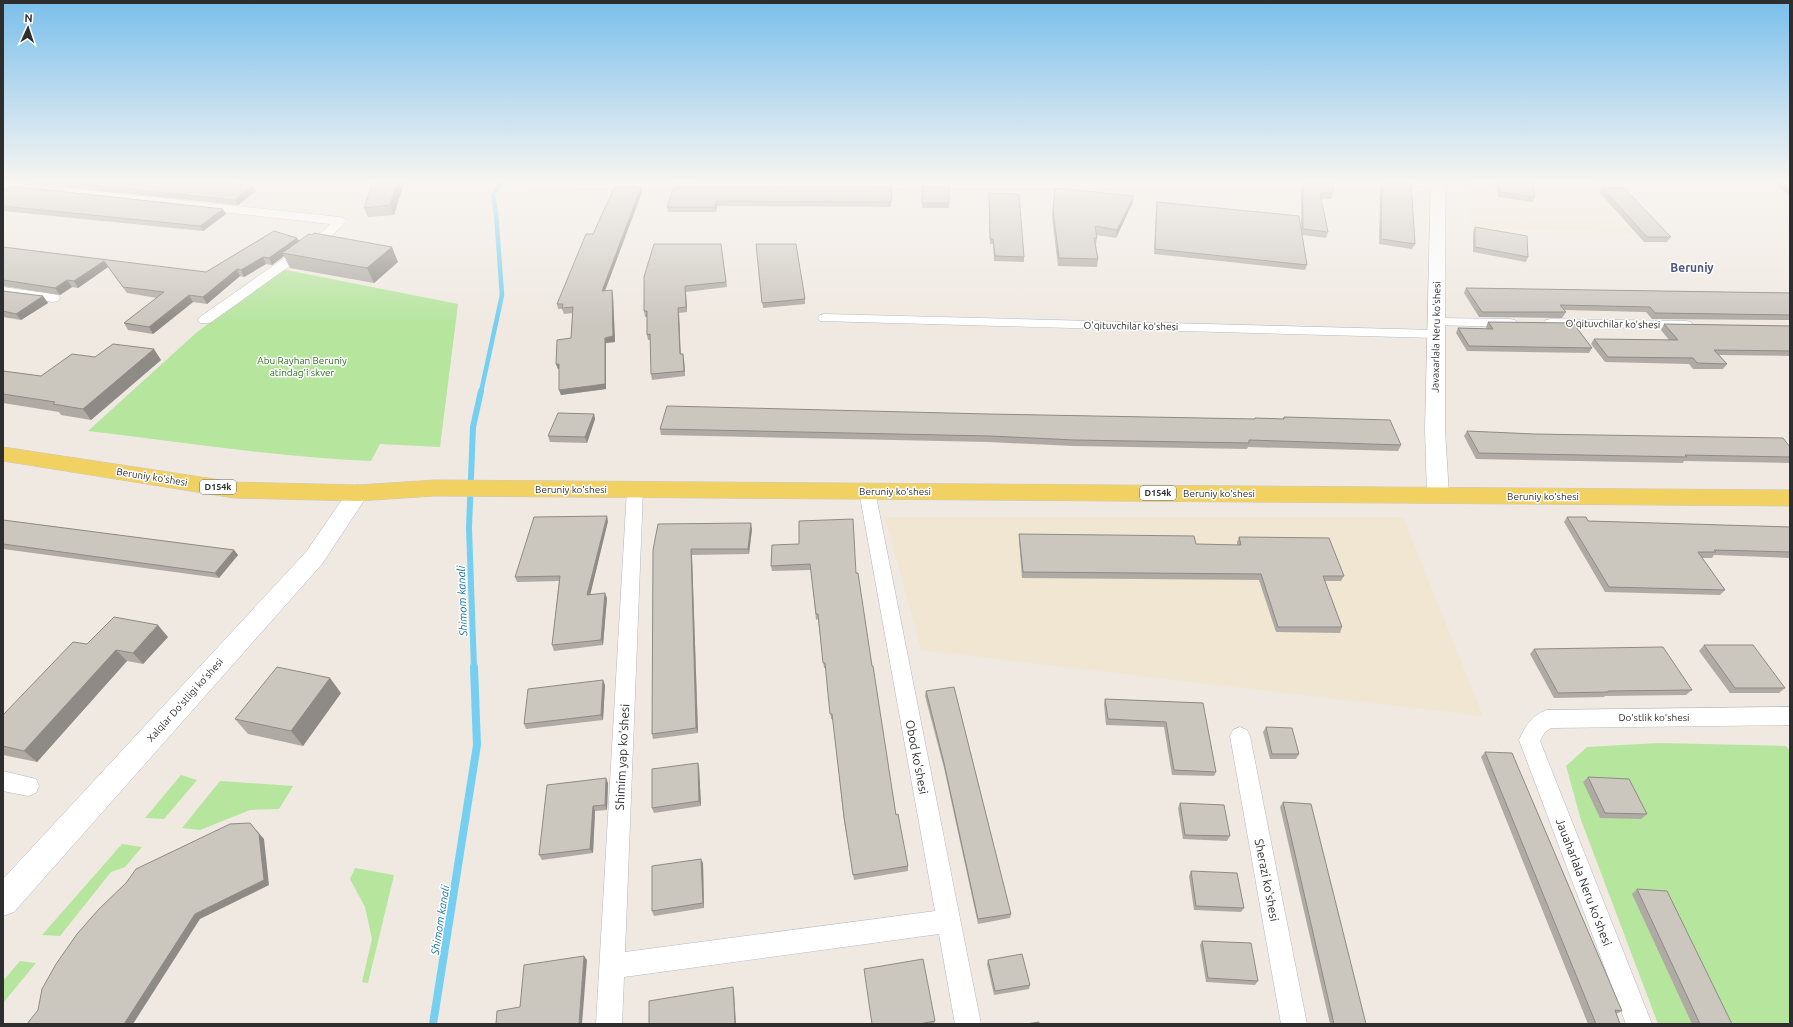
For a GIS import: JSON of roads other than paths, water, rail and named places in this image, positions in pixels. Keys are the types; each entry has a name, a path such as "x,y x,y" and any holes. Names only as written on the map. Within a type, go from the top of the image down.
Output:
{"main road":[{"name":"Beruniy ko'shesi","path":"3,454 234,490 358,493 435,488 635,489 1790,498"}],"street":[{"path":"206,320 328,233 333,228"},
{"name":"Javaxarlala Neru ko'shesi","path":"1437,228 1435,430 1438,495"},
{"path":"3,291 53,298"},
{"name":"O'qituvchilar ko'shesi","path":"826,318 1436,328 1523,323"},
{"name":"O'qituvchilar ko'shesi","path":"1539,323 1696,325"},
{"name":"Shimim yap ko'shesi","path":"609,1024 635,489"},
{"name":"Obod ko'shesi","path":"867,491 968,1024"},
{"name":"Xalqlar Do'stligi ko'shesi","path":"3,901 314,558 358,493"},
{"name":"Do'stlik ko'shesi","path":"1529,740 1538,726 1547,719 1790,716"},
{"name":"Sherazi ko'shesi","path":"1240,736 1294,1024"},
{"name":"Jauaharlala Neru ko'shesi","path":"1529,740 1639,1024"},
{"path":"3,782 28,786"},
{"path":"612,966 949,921"}],"waterway":[{"name":"Shimom kanali","path":"481,392 502,295 497,228"},
{"name":"Shimom kanali","path":"474,668 469,528 473,427 481,391"},
{"name":"Shimom kanali","path":"433,1024 477,745 474,667"}],"district":[{"name":"Beruniy","path":"1692,267"}],"park label":[{"name":"Abu Rayhan Beruniy atindag'i skver","path":"302,366"}]}
